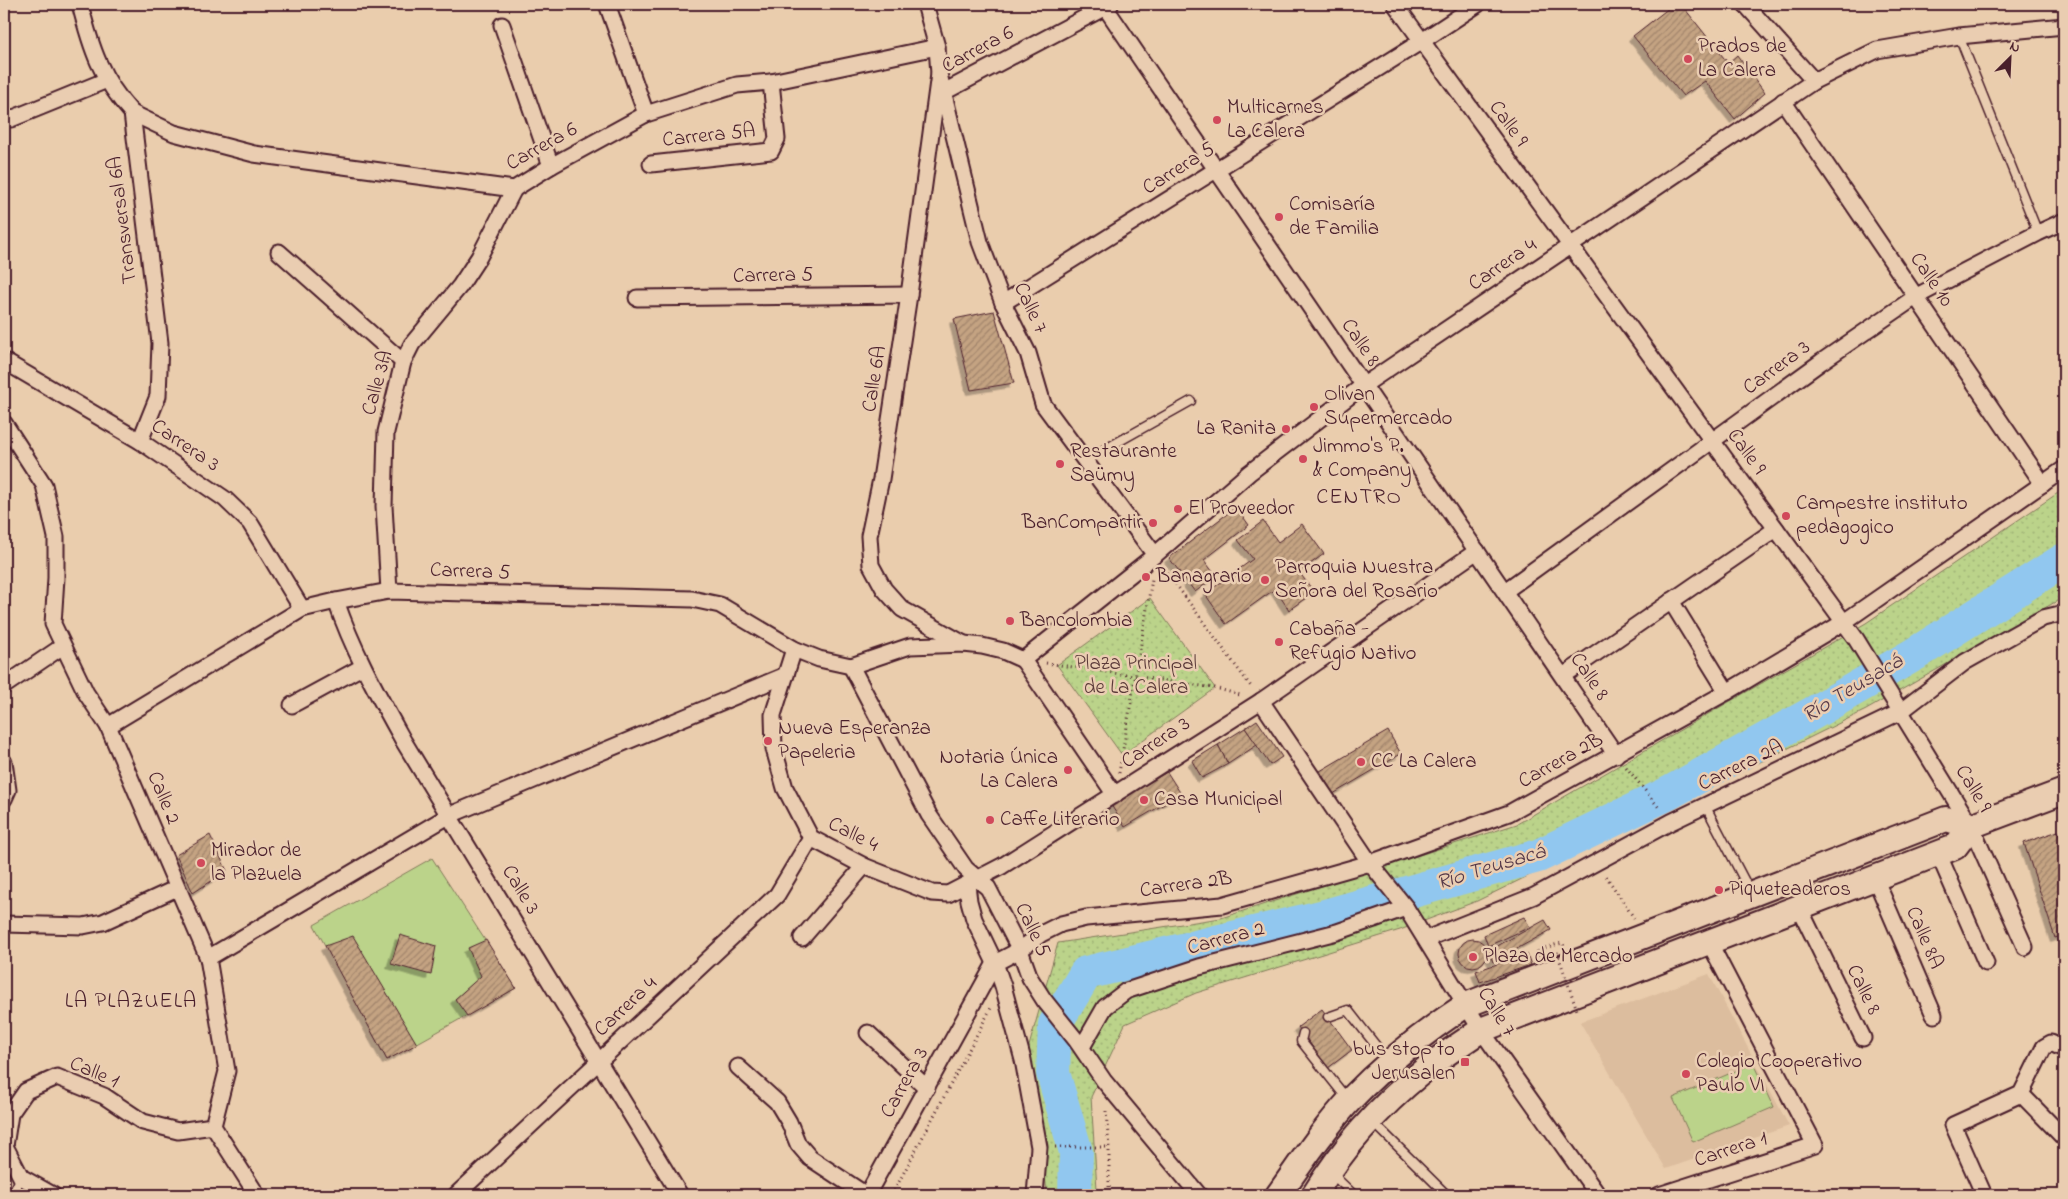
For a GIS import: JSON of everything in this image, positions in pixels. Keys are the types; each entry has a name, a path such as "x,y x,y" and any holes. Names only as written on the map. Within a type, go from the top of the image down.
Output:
{"main road":[{"path":"1314,1195 1329,1171 1371,1120 1422,1072 1481,1030 1955,847 1971,826 2064,791"},
{"path":"1278,1195 1308,1152 1349,1101 1389,1062 1466,1005 1946,819 1971,826"},
{"path":"1786,881 1799,907"},
{"path":"1349,1101 1371,1120"}],"street":[{"path":"80,4 90,45 107,80 120,100 132,113"},
{"path":"607,4 646,114"},
{"path":"925,4 937,47"},
{"name":"Calle 9","path":"1395,4 1856,639 1971,826 2026,947"},
{"name":"Carrera 5","path":"1003,303 1478,4"},
{"path":"1745,4 1814,81"},
{"name":"Carrera 6","path":"944,92 1107,5"},
{"name":"Calle 8","path":"1107,5 1217,170 1616,755"},
{"path":"502,25 551,166"},
{"name":"Carrera 4","path":"1023,660 1155,555 1249,473 1364,385 1814,81 1876,50 1959,36 2063,29"},
{"name":"Carrera 6","path":"132,113 174,133 254,154 514,189 551,166 646,114 737,85 771,82 937,47"},
{"name":"Calle 7","path":"937,47 939,74 980,242 1003,303 1028,353 1043,404 1155,555"},
{"name":"Calle 6A","path":"939,74 909,295 881,479 869,536 871,565 884,589 902,608 964,644"},
{"path":"11,119 107,80"},
{"name":"Carrera 5A","path":"651,164 771,151 777,139 771,82"},
{"name":"Calle 10","path":"1783,101 2043,484"},
{"name":"Transversal 6A","path":"132,113 160,343 158,396 140,441"},
{"name":"Calle 3A","path":"388,591 384,506 386,432 403,362 412,344 460,286 479,257 514,189"},
{"name":"Carrera 3","path":"1505,592 1821,362 1917,296 2064,221"},
{"path":"278,252 403,362"},
{"name":"Carrera 5","path":"638,298 909,295"},
{"name":"Carrera 3","path":"4,361 140,441 218,494 250,523 302,609"},
{"name":"Calle 2","path":"4,423 44,484 56,536 53,624 86,693 108,726 208,958 227,1071 213,1126"},
{"name":"Carrera 2B","path":"1020,950 1041,934 1061,924 1086,918 1222,905 1370,863 1509,813 1727,692 1844,622 2064,469"},
{"path":"1563,676 1776,529"},
{"name":"Carrera 3","path":"972,882 1002,866 1261,701 1477,551"},
{"name":"Carrera 5","path":"108,726 302,609 388,591 692,599 720,605 794,649 819,659 851,666"},
{"path":"1671,600 1727,692"},
{"name":"Calle 3","path":"336,601 362,667 404,742 680,1195"},
{"name":"Carrera 2A","path":"1426,939 1534,896 1671,822 1706,807 1900,712 1966,662 2043,618 2064,613"},
{"path":"851,666 910,646 964,644 989,648 1023,660 1114,795"},
{"path":"4,686 63,646"},
{"name":"Calle 4","path":"794,649 773,715 774,748 785,788 811,838 864,866 932,893 948,894 972,882"},
{"name":"Calle 5","path":"851,666 929,815 966,869 972,882 988,888 1020,950 1030,978 1044,1000 1079,1044 1104,1081 1199,1195"},
{"path":"292,704 362,667"},
{"path":"208,958 450,815 786,675"},
{"name":"Calle 7","path":"1261,701 1370,863 1406,908 1481,1030 1598,1195"},
{"path":"4,762 8,790 4,799"},
{"name":"Carrera 4","path":"456,1195 777,895 811,838"},
{"path":"1938,853 1986,963"},
{"path":"802,938 864,866"},
{"name":"Calle 8A","path":"1874,878 1934,1015"},
{"path":"972,882 969,901 974,918 995,963 1003,986 1023,1060 1040,1147 1035,1195"},
{"path":"4,924 83,926 103,922 177,888"},
{"name":"Calle 8","path":"1799,907 1863,1038"},
{"name":"Carrera 2","path":"1079,1044 1105,1006 1126,991 1198,967 1337,932 1406,908"},
{"name":"Carrera 1","path":"1659,1195 1815,1145 1709,942"},
{"path":"995,963 1020,950"},
{"name":"Carrera 3","path":"866,1195 928,1088 995,963"},
{"path":"868,1033 928,1088"},
{"path":"1984,1195 1953,1125 2021,1094 2044,1047 2051,1043 2064,1049"},
{"path":"738,1067 777,1102 789,1122 798,1144 810,1158 866,1195"},
{"name":"Calle 1","path":"21,1178 5,1146 10,1114 26,1091 57,1077 104,1096 143,1122 178,1131 213,1126"},
{"path":"2021,1094 2064,1138"},
{"path":"213,1126 257,1195"},
{"path":"21,1178 53,1195"}],"lane":[{"path":"1959,36 2038,233"},
{"path":"1084,461 1191,401"},
{"path":"1706,807 1752,894"},
{"path":"1328,1017 1348,1010 1389,1062"},
{"path":"1303,1032 1301,1041 1349,1101"},
{"path":"1371,1120 1447,1195"},
{"path":"1329,1171 1354,1195"},
{"path":"12,1195 21,1178"}],"path":[{"path":"1114,795 1150,598 1155,555"},
{"path":"1155,555 1261,701"},
{"path":"1023,660 1215,688 1261,701"},
{"path":"1616,755 1671,822"},
{"path":"1597,863 1645,936"},
{"path":"1557,952 1577,1010"},
{"path":"892,1195 1003,986"},
{"path":"1104,1081 1109,1147 1109,1195"},
{"path":"1040,1147 1109,1147"}],"shaded area":[{"name":"Colegio Cooperativo Paulo VI","path":"1709,974 1789,1126 1666,1169 1580,1022"}],"green space":[{"path":"2064,489 2064,597 1866,710 1477,901 1400,930 1196,993 1125,1024 1091,1097 1097,1189 1094,1195 1046,1195 1029,1046 1058,943 1221,918 1517,824 1866,623"},
{"name":"Plaza Principal de La Calera","path":"1150,598 1215,688 1122,755 1057,665"},
{"path":"432,858 516,988 387,1060 314,925"},
{"path":"1754,1063 1774,1107 1693,1142 1673,1098"}],"building":[{"name":"Prados de La Calera","path":"1674,4 1681,4 1728,63 1737,55 1765,93 1735,119 1705,81 1683,96 1633,36"},
{"path":"994,311 1014,383 971,390 954,319"},
{"path":"1236,507 1249,525 1204,560 1216,576 1195,592 1169,558"},
{"name":"Parroquia Nuestra Señora del Rosario","path":"1263,521 1278,542 1302,524 1324,554 1299,572 1314,592 1289,610 1275,589 1226,624 1205,594 1253,559 1238,540"},
{"path":"1257,720 1282,757 1270,765 1245,728"},
{"path":"1245,728 1257,745 1228,764 1218,745"},
{"name":"CC La Calera","path":"1388,731 1401,754 1333,794 1320,771"},
{"path":"1218,745 1228,764 1202,778 1192,761"},
{"path":"1167,772 1181,794 1125,827 1111,805"},
{"path":"2058,831 2064,845 2064,935 2055,938 2024,843"},
{"name":"Mirador de la Plazuela","path":"210,835 227,871 193,893 176,855"},
{"path":"1524,917 1530,927 1488,946 1484,935"},
{"path":"1545,920 1551,930 1493,962 1488,951"},
{"path":"400,935 436,946 431,975 391,964"},
{"path":"353,936 417,1044 387,1060 325,946"},
{"name":"Plaza de Mercado","path":"1473,939 1483,943 1487,953 1483,963 1473,967 1463,963 1459,953 1463,943"},
{"path":"486,940 516,988 467,1016 455,999 481,976 468,948"},
{"path":"1527,954 1531,965 1480,982 1476,971"},
{"path":"1322,1009 1352,1050 1328,1068 1298,1027"}],"waterway":[{"name":"Río Teusacá","path":"1075,1195 1076,1152 1053,1073 1055,1024 1086,973 1321,917 1538,856 1669,793 1813,713 1915,654 2064,560"}],"place":[{"name":"Prados de La Calera","path":"1688,59"},
{"name":"Multicarnes La Calera","path":"1217,120"},
{"name":"Comisaría de Familia","path":"1279,217"},
{"name":"Olivan Supermercado","path":"1314,407"},
{"name":"La Ranita","path":"1286,429"},
{"name":"Jimmo's P. & Company","path":"1303,459"},
{"name":"Restaurante Saümy","path":"1060,464"},
{"name":"El Proveedor","path":"1178,509"},
{"name":"Campestre instituto pedagogico","path":"1786,516"},
{"name":"BanCompartir","path":"1153,523"},
{"name":"Banagrario","path":"1146,577"},
{"name":"Parroquia Nuestra Señora del Rosario","path":"1265,580"},
{"name":"Bancolombia","path":"1010,621"},
{"name":"Cabaña - Refugio Nativo","path":"1279,642"},
{"name":"Nueva Esperanza Papeleria","path":"768,741"},
{"name":"CC La Calera","path":"1361,762"},
{"name":"Notaria Única La Calera","path":"1068,770"},
{"name":"Casa Municipal","path":"1144,800"},
{"name":"Caffe Literario","path":"990,820"},
{"name":"Mirador de la Plazuela","path":"201,863"},
{"name":"Piqueteaderos","path":"1719,890"},
{"name":"Plaza de Mercado","path":"1473,957"},
{"name":"bus stop to Jerusalen","path":"1465,1062"},
{"name":"Colegio Cooperativo Paulo VI","path":"1686,1074"}],"district":[{"name":"CENTRO","path":"1359,498"},
{"name":"LA PLAZUELA","path":"131,1002"}]}
